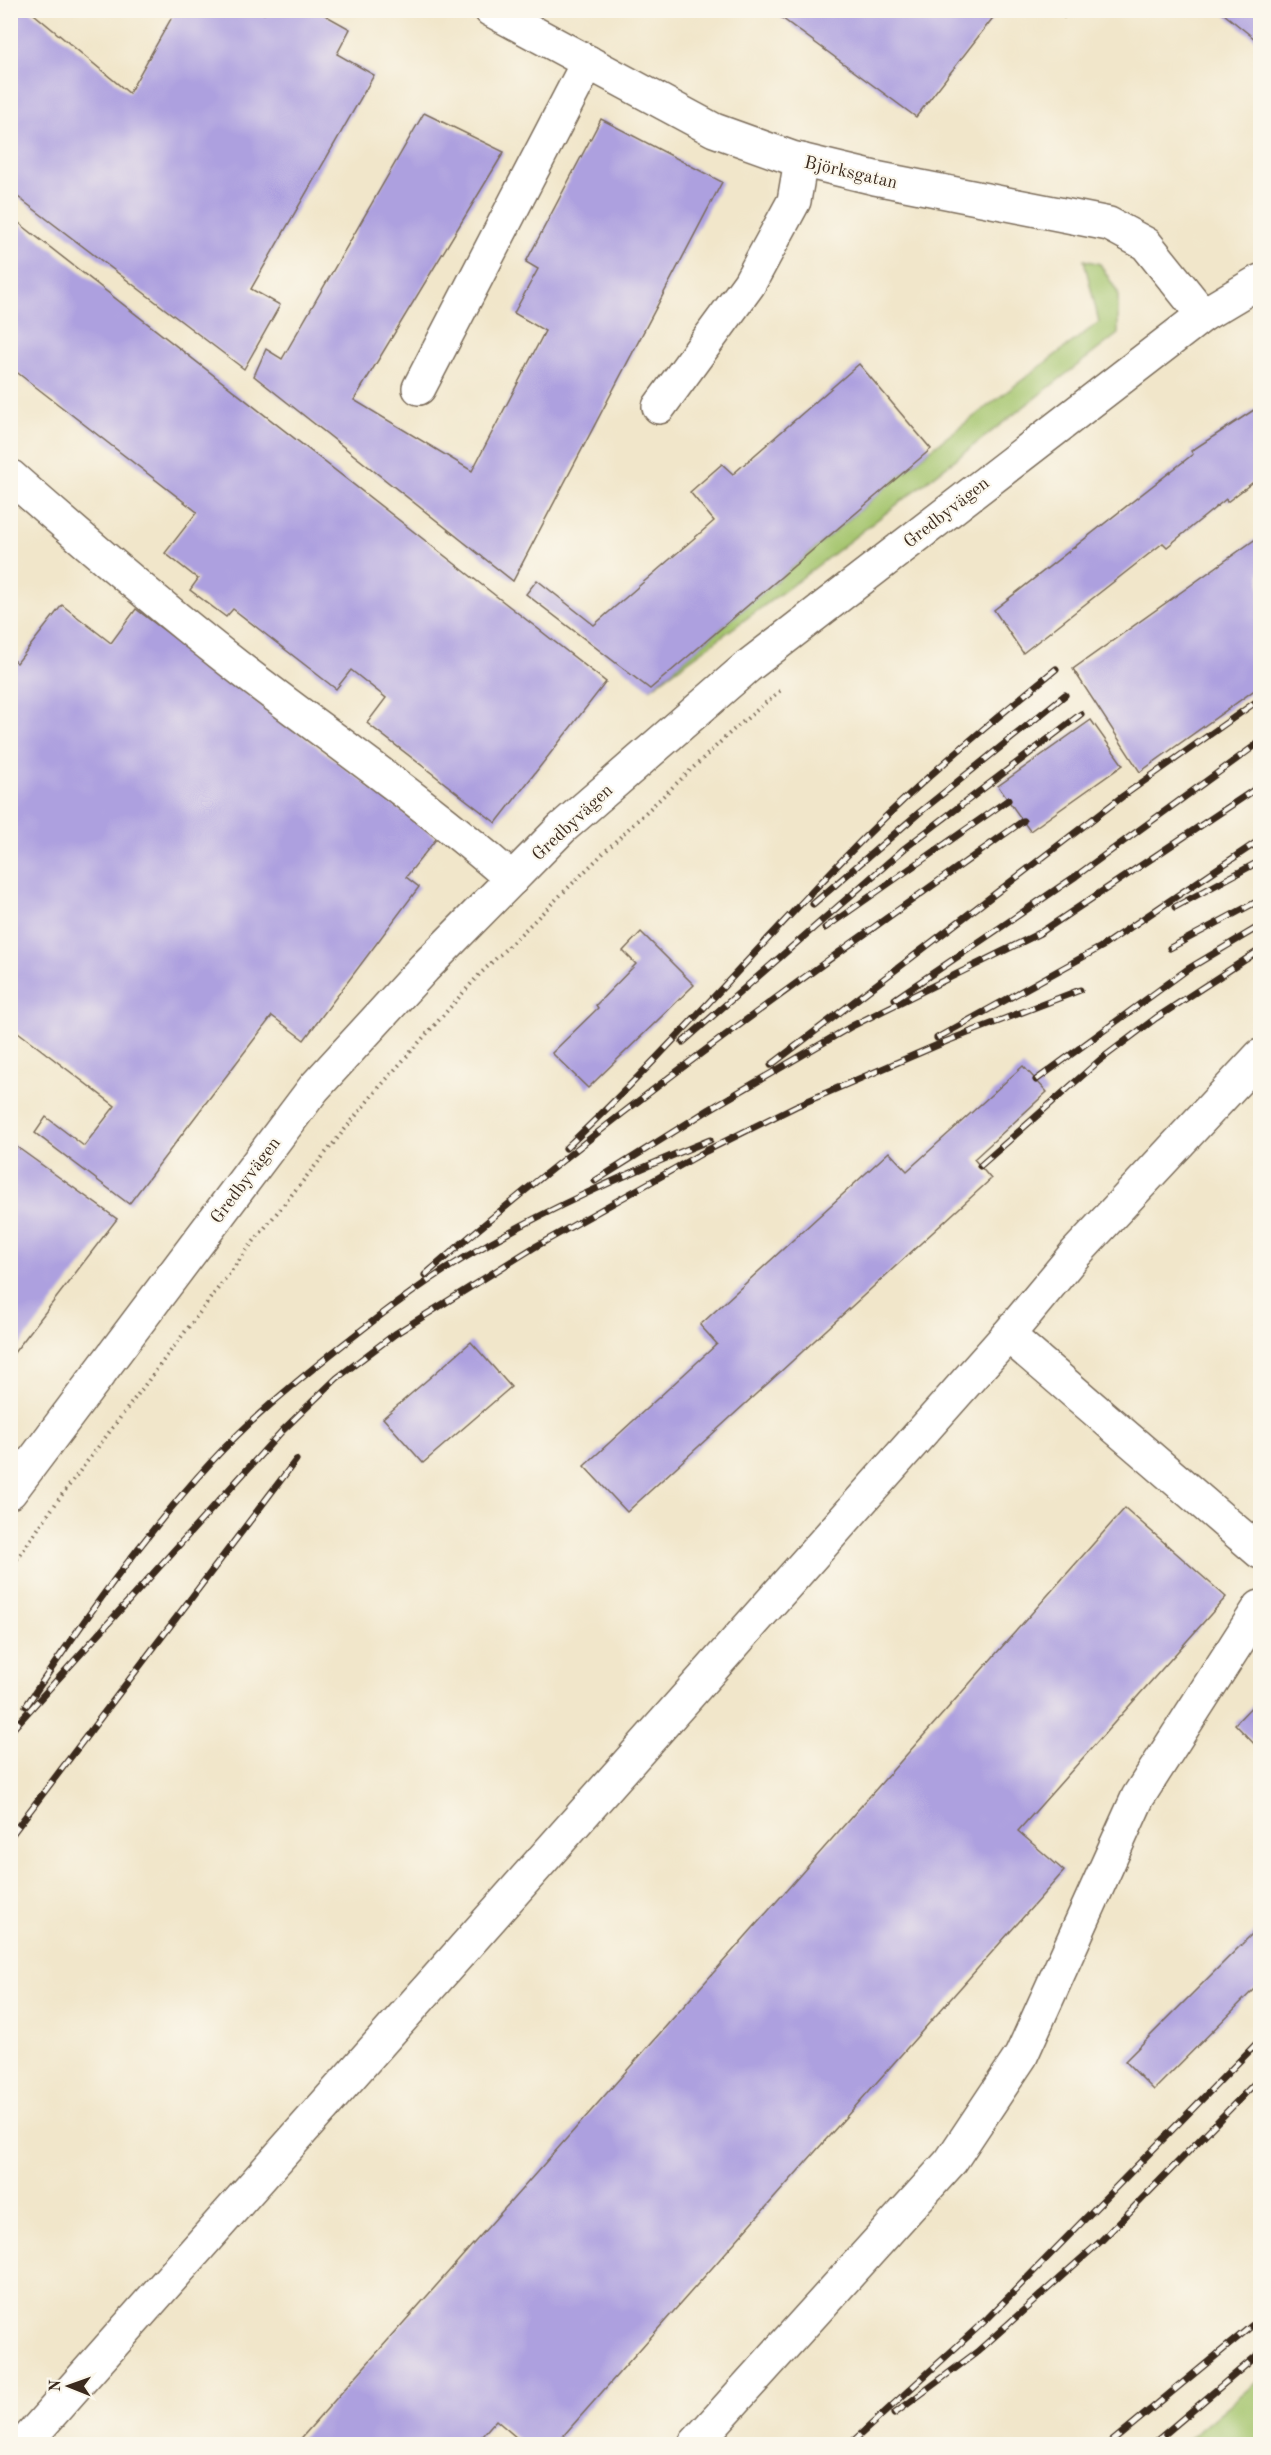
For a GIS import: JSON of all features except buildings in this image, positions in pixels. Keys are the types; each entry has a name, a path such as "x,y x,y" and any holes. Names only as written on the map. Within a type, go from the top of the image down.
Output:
{"street":[{"name":"Björksgatan","path":"491,10 714,130 801,160 887,180 1109,224 1146,244 1203,315"},
{"path":"419,388 588,62"},
{"path":"659,407 749,284 794,201 801,160"},
{"name":"Gredbyvägen","path":"10,1492 314,1088 424,968 562,828 747,667 1203,315 1260,281"},
{"path":"10,476 112,566 223,655 471,843 512,879"},
{"path":"28,2443 1008,1335 1076,1253 1260,1056"},
{"path":"1008,1335 1260,1552"},
{"path":"695,2445 951,2161 1021,2056 1138,1797 1260,1607"}],"path":[{"path":"10,1569 61,1496 250,1246 376,1091 478,976 731,732 784,688"}],"green space":[{"path":"1084,260 1100,264 1118,293 1118,334 799,580 650,689 931,449 1099,322"},
{"path":"1260,2379 1260,2444 1182,2444 1189,2439"}],"railway":[{"path":"566,1148 643,1072 865,837 959,750 1056,669"},
{"path":"813,904 920,812 1065,695"},
{"path":"771,1065 1123,796 1260,699"},
{"path":"683,1042 905,848 1081,714"},
{"path":"895,999 1076,876 1260,742"},
{"path":"595,1181 710,1109 852,1026 1040,933 1260,786"},
{"path":"825,928 1008,800"},
{"path":"425,1275 569,1155 718,1040 1023,821"},
{"path":"937,1038 1101,947 1260,840"},
{"path":"1175,907 1260,861"},
{"path":"1170,948 1260,900"},
{"path":"1036,1080 1188,969 1260,926"},
{"path":"980,1166 1100,1060 1156,1018 1260,950"},
{"path":"10,1732 282,1431 337,1378 395,1334 533,1248 706,1151 796,1106 947,1041 1080,990"},
{"path":"26,1706 92,1611 187,1489 255,1418 300,1379 396,1304 464,1258 585,1194 710,1140"},
{"path":"10,1837 296,1460"},
{"path":"850,2444 988,2318 1260,2040"},
{"path":"894,2414 977,2352 1101,2241 1260,2078"},
{"path":"1109,2444 1260,2319"},
{"path":"1153,2444 1260,2353"}]}
